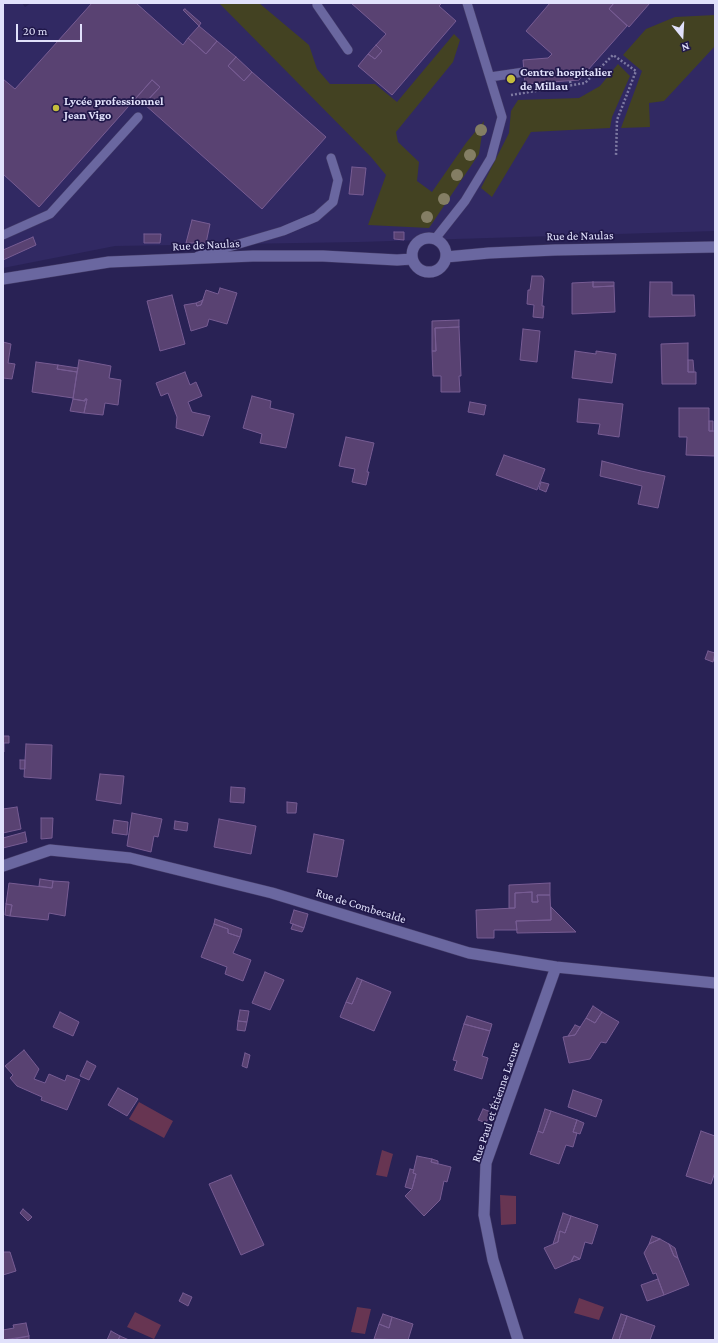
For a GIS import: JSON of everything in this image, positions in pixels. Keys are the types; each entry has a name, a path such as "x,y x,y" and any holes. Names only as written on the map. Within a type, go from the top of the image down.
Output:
{"street":[{"path":"429,238 434,239 444,246 446,257 444,263 436,271 430,272 418,269 412,259 413,248 419,240 429,238"},
{"name":"Rue de Naulas","path":"446,257 489,252 715,247"},
{"name":"Rue de Naulas","path":"3,280 109,262 253,256 323,256 397,260 412,259"},
{"name":"Rue de Combecalde","path":"3,866 50,850 130,858 272,893 470,953 556,967 715,983"},
{"name":"Rue Paul et Étienne Lacure","path":"518,1340 493,1260 484,1216 486,1164 556,967"}],"lane":[{"path":"317,3 348,50"},
{"path":"434,239 465,201 491,158 502,117 470,4"},
{"path":"490,77 524,72"},
{"path":"3,235 50,214 138,117"},
{"path":"188,259 283,231 316,217 333,202 338,180 331,158"}],"path":[{"path":"496,97 585,83 613,55 636,71 617,120 616,156"},
{"path":"570,81 571,85"}],"shaded area":[{"path":"3,3 22,3 25,7 31,3 715,3 715,231 359,242 115,246 3,268"},
{"path":"219,3 259,3 309,45 317,69 330,84 375,84 397,102 454,34 460,40 453,62 396,132 398,142 419,162 417,181 432,192 466,143 484,121 479,154 429,228 368,225 386,175 371,157"},
{"path":"715,15 715,46 664,101 649,103 650,127 621,128 642,71 623,55 646,29 675,17"},
{"path":"618,64 630,76 612,117 610,128 531,132 492,197 481,188 509,133 511,111 518,100 579,98 600,86"},
{"path":"139,1102 173,1121 164,1138 129,1119"},
{"path":"382,1150 393,1154 387,1177 376,1175"},
{"path":"500,1195 516,1196 516,1224 501,1225"},
{"path":"579,1298 604,1307 599,1320 574,1313"},
{"path":"357,1307 371,1309 365,1334 351,1332"},
{"path":"135,1312 161,1325 154,1339 127,1327"}],"building":[{"path":"92,3 136,3 183,45 188,38 206,54 217,41 236,57 228,66 244,81 252,72 326,137 262,209 144,104 160,87 152,80 39,207 3,174 3,79 15,89"},
{"path":"351,3 442,3 439,6 456,21 392,95 358,66 368,54 375,59 382,51 376,45 386,34"},
{"path":"550,3 614,3 609,9 627,26 579,80 525,84 523,60 548,58 552,54 526,31"},
{"path":"614,3 650,3 629,27 609,9"},
{"path":"185,9 201,23 199,26 183,10"},
{"path":"199,26 217,41 206,54 188,38"},
{"path":"376,45 382,51 375,59 368,54"},
{"path":"236,57 252,72 244,81 228,66"},
{"path":"152,80 160,87 144,104 136,98"},
{"path":"352,167 366,168 363,195 349,194"},
{"path":"192,220 210,224 206,243 186,243"},
{"path":"394,232 404,232 404,240 394,239"},
{"path":"144,234 161,234 160,243 144,243"},
{"path":"33,237 36,245 3,260 3,250"},
{"path":"532,276 542,276 544,279 542,306 544,306 543,318 533,317 534,305 527,304 528,290 530,290"},
{"path":"593,282 593,287 614,286 615,312 572,314 572,283"},
{"path":"593,282 614,282 614,286 593,287"},
{"path":"650,282 672,282 672,295 694,295 695,316 649,317"},
{"path":"220,288 237,293 227,324 209,319 207,326 191,331 184,305 196,303 197,306 201,305 206,290 218,294"},
{"path":"172,295 185,344 160,351 147,301"},
{"path":"203,300 201,305 197,306 196,303"},
{"path":"459,320 459,327 435,328 436,351 432,351 432,321"},
{"path":"459,327 461,376 459,376 460,392 441,392 441,376 433,376 432,351 436,351 435,328"},
{"path":"523,329 540,331 537,362 520,360"},
{"path":"3,342 11,344 8,363 15,364 12,379 3,378"},
{"path":"688,343 688,372 696,372 696,384 662,384 661,344"},
{"path":"575,351 596,354 596,351 616,354 612,383 572,378"},
{"path":"79,360 111,366 109,378 121,380 118,405 105,403 103,415 84,413 87,399 85,399 85,401 73,399"},
{"path":"688,360 693,360 694,372 688,372"},
{"path":"36,362 58,365 57,369 77,372 73,398 32,392"},
{"path":"58,365 78,368 77,372 57,369"},
{"path":"185,372 190,385 196,382 202,396 188,402 192,412 210,416 203,436 176,428 177,417 168,393 161,396 156,383"},
{"path":"252,396 271,401 270,408 294,414 286,448 260,443 262,434 243,428"},
{"path":"73,399 85,401 85,399 87,399 84,413 70,411"},
{"path":"579,399 623,404 619,437 598,434 600,424 577,422"},
{"path":"470,402 486,405 484,415 468,412"},
{"path":"679,408 709,408 709,431 715,431 715,456 686,455 687,437 679,437"},
{"path":"709,421 713,421 713,431 709,431"},
{"path":"346,437 374,443 367,472 369,472 366,485 352,482 355,469 339,466"},
{"path":"504,455 545,469 537,490 496,475"},
{"path":"602,461 665,476 658,508 638,504 642,486 600,476"},
{"path":"541,482 549,484 546,492 539,489"},
{"path":"708,651 715,653 713,662 705,659"},
{"path":"3,736 9,736 9,743 4,743 4,752 3,752"},
{"path":"26,744 52,745 51,779 24,777"},
{"path":"20,760 25,760 25,769 20,769"},
{"path":"100,774 124,776 121,804 96,800"},
{"path":"231,787 245,788 244,803 230,802"},
{"path":"287,802 297,803 296,813 287,813"},
{"path":"17,807 21,829 3,833 3,809"},
{"path":"132,813 162,819 158,837 154,836 151,852 127,846"},
{"path":"41,818 53,818 52,838 41,839"},
{"path":"219,819 256,826 251,854 214,847"},
{"path":"114,820 128,822 127,835 112,833"},
{"path":"175,821 188,823 187,831 174,829"},
{"path":"25,832 27,842 3,848 3,838"},
{"path":"314,834 344,840 337,877 307,872"},
{"path":"40,879 53,881 52,888 39,886"},
{"path":"53,881 69,882 65,916 49,913 48,920 10,916 12,905 6,904 9,883 52,888"},
{"path":"550,883 550,895 537,895 538,902 532,902 532,892 515,893 515,908 509,908 509,885"},
{"path":"532,892 532,902 538,902 537,895 550,895 551,920 516,921 517,930 494,930 494,938 477,938 476,910 515,908 515,893"},
{"path":"6,904 12,905 10,916 5,915"},
{"path":"551,907 576,932 517,933 516,921 551,920"},
{"path":"294,910 308,914 304,928 290,923"},
{"path":"215,919 242,929 240,937 228,933 228,929 214,924"},
{"path":"214,924 228,929 228,933 240,937 233,953 251,960 243,981 225,974 227,967 201,957"},
{"path":"293,924 304,928 302,932 291,929"},
{"path":"265,972 284,980 270,1010 252,1003"},
{"path":"357,978 362,980 352,1004 346,1002"},
{"path":"362,980 391,992 374,1031 340,1017 346,1002 352,1004"},
{"path":"593,1006 602,1012 595,1023 586,1018"},
{"path":"240,1010 249,1011 247,1022 238,1021"},
{"path":"60,1012 79,1022 73,1036 53,1027"},
{"path":"602,1012 619,1022 606,1043 601,1042 590,1059 569,1063 563,1037 575,1035 586,1018 595,1023"},
{"path":"467,1016 492,1024 490,1031 464,1024"},
{"path":"238,1021 247,1022 245,1031 237,1030"},
{"path":"464,1024 490,1031 482,1056 488,1058 482,1079 454,1070 457,1061 453,1060"},
{"path":"575,1025 580,1027 575,1035 568,1036"},
{"path":"24,1050 39,1069 34,1079 45,1083 49,1074 65,1081 67,1075 80,1080 67,1110 41,1100 42,1097 17,1086 10,1078 13,1075 5,1066"},
{"path":"245,1053 250,1055 247,1068 242,1066"},
{"path":"87,1061 96,1066 89,1080 80,1076"},
{"path":"118,1088 138,1099 127,1116 108,1105"},
{"path":"573,1090 602,1100 596,1117 568,1107"},
{"path":"483,1109 491,1112 486,1123 478,1120"},
{"path":"545,1109 551,1111 543,1133 538,1131"},
{"path":"551,1111 577,1120 573,1132 577,1133 573,1147 566,1145 559,1164 530,1154 538,1131 543,1133"},
{"path":"577,1120 584,1123 580,1134 573,1132"},
{"path":"701,1131 715,1136 715,1172 711,1184 686,1176"},
{"path":"417,1156 432,1159 431,1162 451,1167 447,1182 444,1181 440,1200 424,1216 405,1196 412,1189 416,1174 413,1173"},
{"path":"432,1159 438,1161 438,1164 431,1162"},
{"path":"410,1169 414,1170 413,1173 416,1174 412,1189 405,1187"},
{"path":"231,1175 264,1245 241,1255 209,1184"},
{"path":"23,1209 32,1217 28,1221 20,1213"},
{"path":"563,1213 571,1216 565,1233 560,1231 558,1242 553,1244"},
{"path":"571,1216 598,1225 592,1244 585,1242 580,1259 574,1256 571,1262 555,1269 544,1248 558,1242 560,1231 565,1233"},
{"path":"652,1236 660,1239 649,1244"},
{"path":"660,1239 669,1244 674,1256 678,1258 689,1285 664,1295 656,1273 653,1274 644,1253 649,1244"},
{"path":"669,1244 675,1248 678,1258 674,1256"},
{"path":"3,1252 10,1252 16,1271 3,1275"},
{"path":"574,1256 580,1259 571,1262"},
{"path":"658,1279 664,1295 647,1301 641,1285"},
{"path":"183,1293 192,1297 188,1306 179,1301"},
{"path":"383,1314 392,1317 389,1328 379,1324"},
{"path":"621,1314 627,1316 619,1340 612,1340"},
{"path":"627,1316 655,1326 650,1340 619,1340"},
{"path":"392,1317 413,1324 408,1340 374,1339 379,1324 389,1328"},
{"path":"26,1323 29,1336 3,1340 3,1330 14,1328 13,1325"},
{"path":"111,1331 120,1336 118,1340 107,1340"},
{"path":"29,1336 29,1340 10,1340"},
{"path":"120,1336 129,1340 118,1340"}],"place":[{"name":"Centre hospitalier de Millau","path":"511,79"},
{"name":"Lycée professionnel Jean Vigo","path":"56,108"}]}
